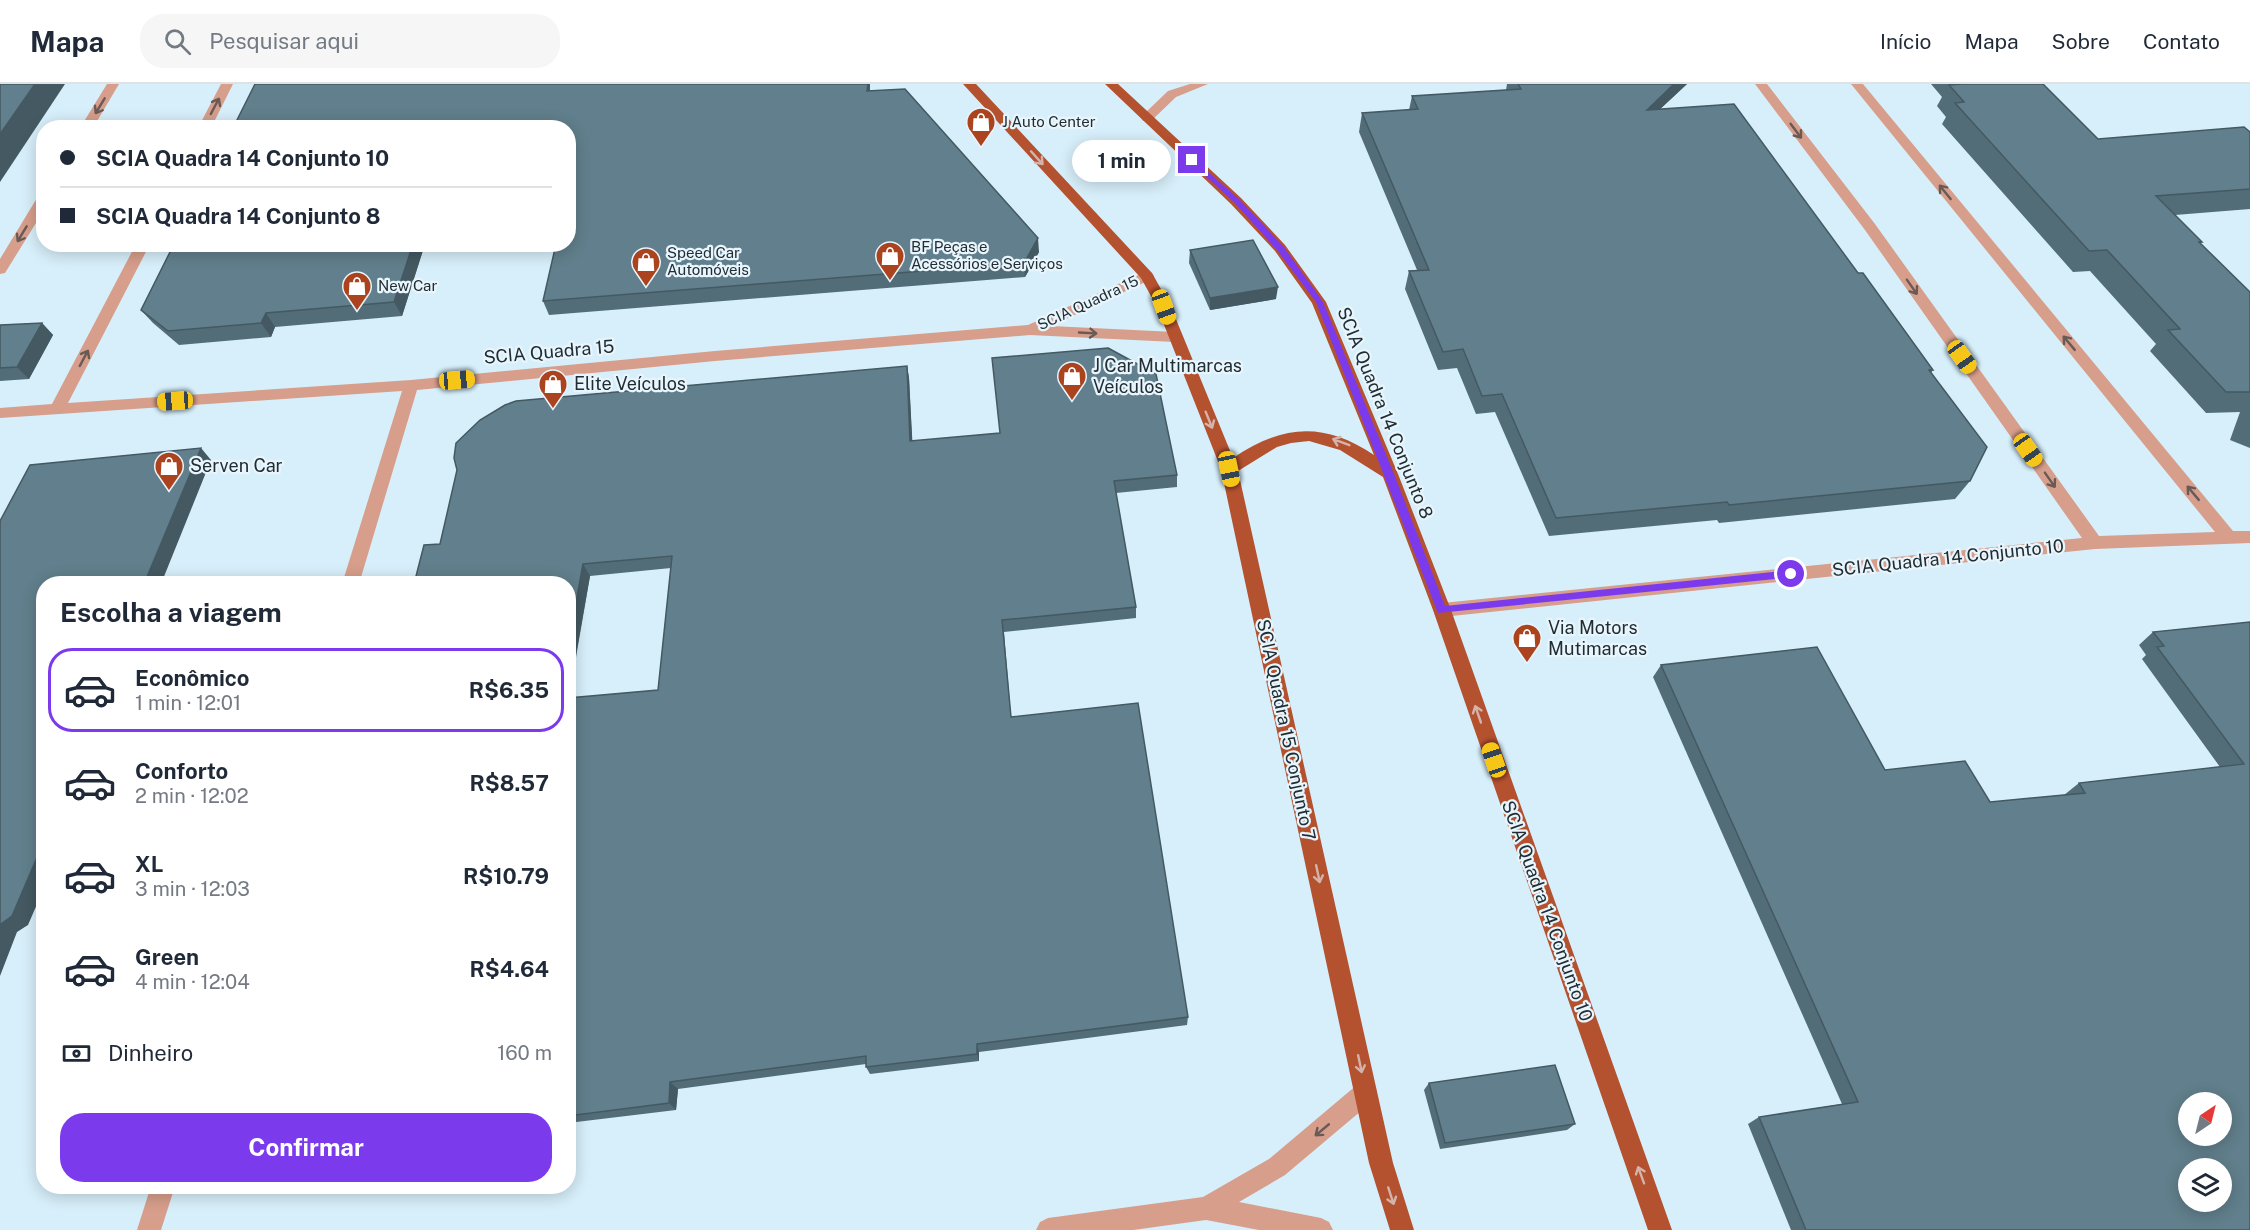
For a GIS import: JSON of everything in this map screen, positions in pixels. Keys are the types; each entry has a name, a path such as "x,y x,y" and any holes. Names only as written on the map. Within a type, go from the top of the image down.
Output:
{"main road":[{"name":"SCIA Quadra 15 Conjunto 7","path":"969,84 1147,276 1164,307 1229,469 1381,1163 1402,1230"},
{"name":"SCIA Quadra 14 Conjunto 8","path":"1114,87 1236,201 1280,248 1319,302 1390,474 1442,610"},
{"path":"1229,469 1255,450 1278,440 1310,434 1340,440 1361,452 1390,474"},
{"name":"SCIA Quadra 14 Conjunto 10","path":"1442,610 1660,1230"}],"street":[{"path":"91,120 113,84"},
{"path":"208,120 227,84"},
{"path":"1147,118 1172,94 1202,84"},
{"path":"1761,84 1870,227 2095,543"},
{"path":"1857,84 2230,538"},
{"path":"0,270 36,211"},
{"path":"57,410 139,252"},
{"name":"SCIA Quadra 15","path":"1030,330 1147,276"},
{"name":"SCIA Quadra 15","path":"0,413 411,384 1030,330 1175,337"},
{"path":"352,576 411,384"},
{"name":"SCIA Quadra 14 Conjunto 10","path":"1442,610 2095,543 2250,537"},
{"path":"1206,1208 1277,1167 1366,1092"},
{"path":"149,1230 160,1194"},
{"path":"1048,1230 1206,1208 1321,1230"}],"shaded area":[{"path":"0,84 2250,84 2250,1230 0,1230"}],"building":[{"path":"0,84 35,84 0,134"},
{"path":"255,84 868,84 867,91 905,89 1038,238 1024,263 543,301 554,252 576,252 576,120 237,120"},
{"path":"1518,84 1674,84 1647,110 1734,104 1858,273 1863,273 1933,370 1929,370 1987,447 1970,481 1729,505 1727,502 1556,518 1502,394 1482,396 1463,349 1443,352 1409,271 1429,270 1362,113 1418,109 1412,96 1521,89"},
{"path":"2043,84 2098,139 2244,127 2250,132 2250,189 2156,196 2250,292 2250,392 2226,392 2168,330 2180,329 2107,250 2089,251 1955,103 1964,102 1949,85"},
{"path":"1253,240 1278,287 1210,298 1190,250"},
{"path":"170,252 410,252 394,302 266,313 261,323 168,331 141,310"},
{"path":"42,323 17,367 0,368 0,325"},
{"path":"1108,348 1156,374 1177,475 1114,481 1136,607 1002,620 1011,717 1138,703 1188,1017 977,1044 977,1054 866,1067 866,1056 670,1082 669,1103 576,1115 576,697 658,690 672,556 583,564 576,602 576,576 416,576 424,545 440,544 457,470 454,458 456,443 480,420 516,401 907,366 910,441 1000,433 992,358"},
{"path":"201,448 147,576 36,576 36,860 12,916 0,926 0,521 30,465"},
{"path":"2250,622 2250,1230 1806,1230 1759,1117 1858,1102 1661,665 1817,647 1885,770 1965,761 1990,802 2085,793 2079,783 2244,764 2157,647 2164,646 2153,632"},
{"path":"1555,1065 1575,1124 1445,1143 1429,1083"}],"place":[{"name":"J Auto Center","path":"981,148"},
{"name":"BF Peças e Acessórios e Serviços","path":"890,282"},
{"name":"Speed Car Automóveis","path":"646,288"},
{"name":"New Car","path":"357,312"},
{"name":"J Car Multimarcas Veículos","path":"1072,402"},
{"name":"Elite Veículos","path":"553,410"},
{"name":"Serven Car","path":"169,492"},
{"name":"Via Motors Mutimarcas","path":"1527,664"}],"route":[{"path":"1192,160 1236,201 1280,248 1319,302 1390,474 1442,610 1791,574"}]}
